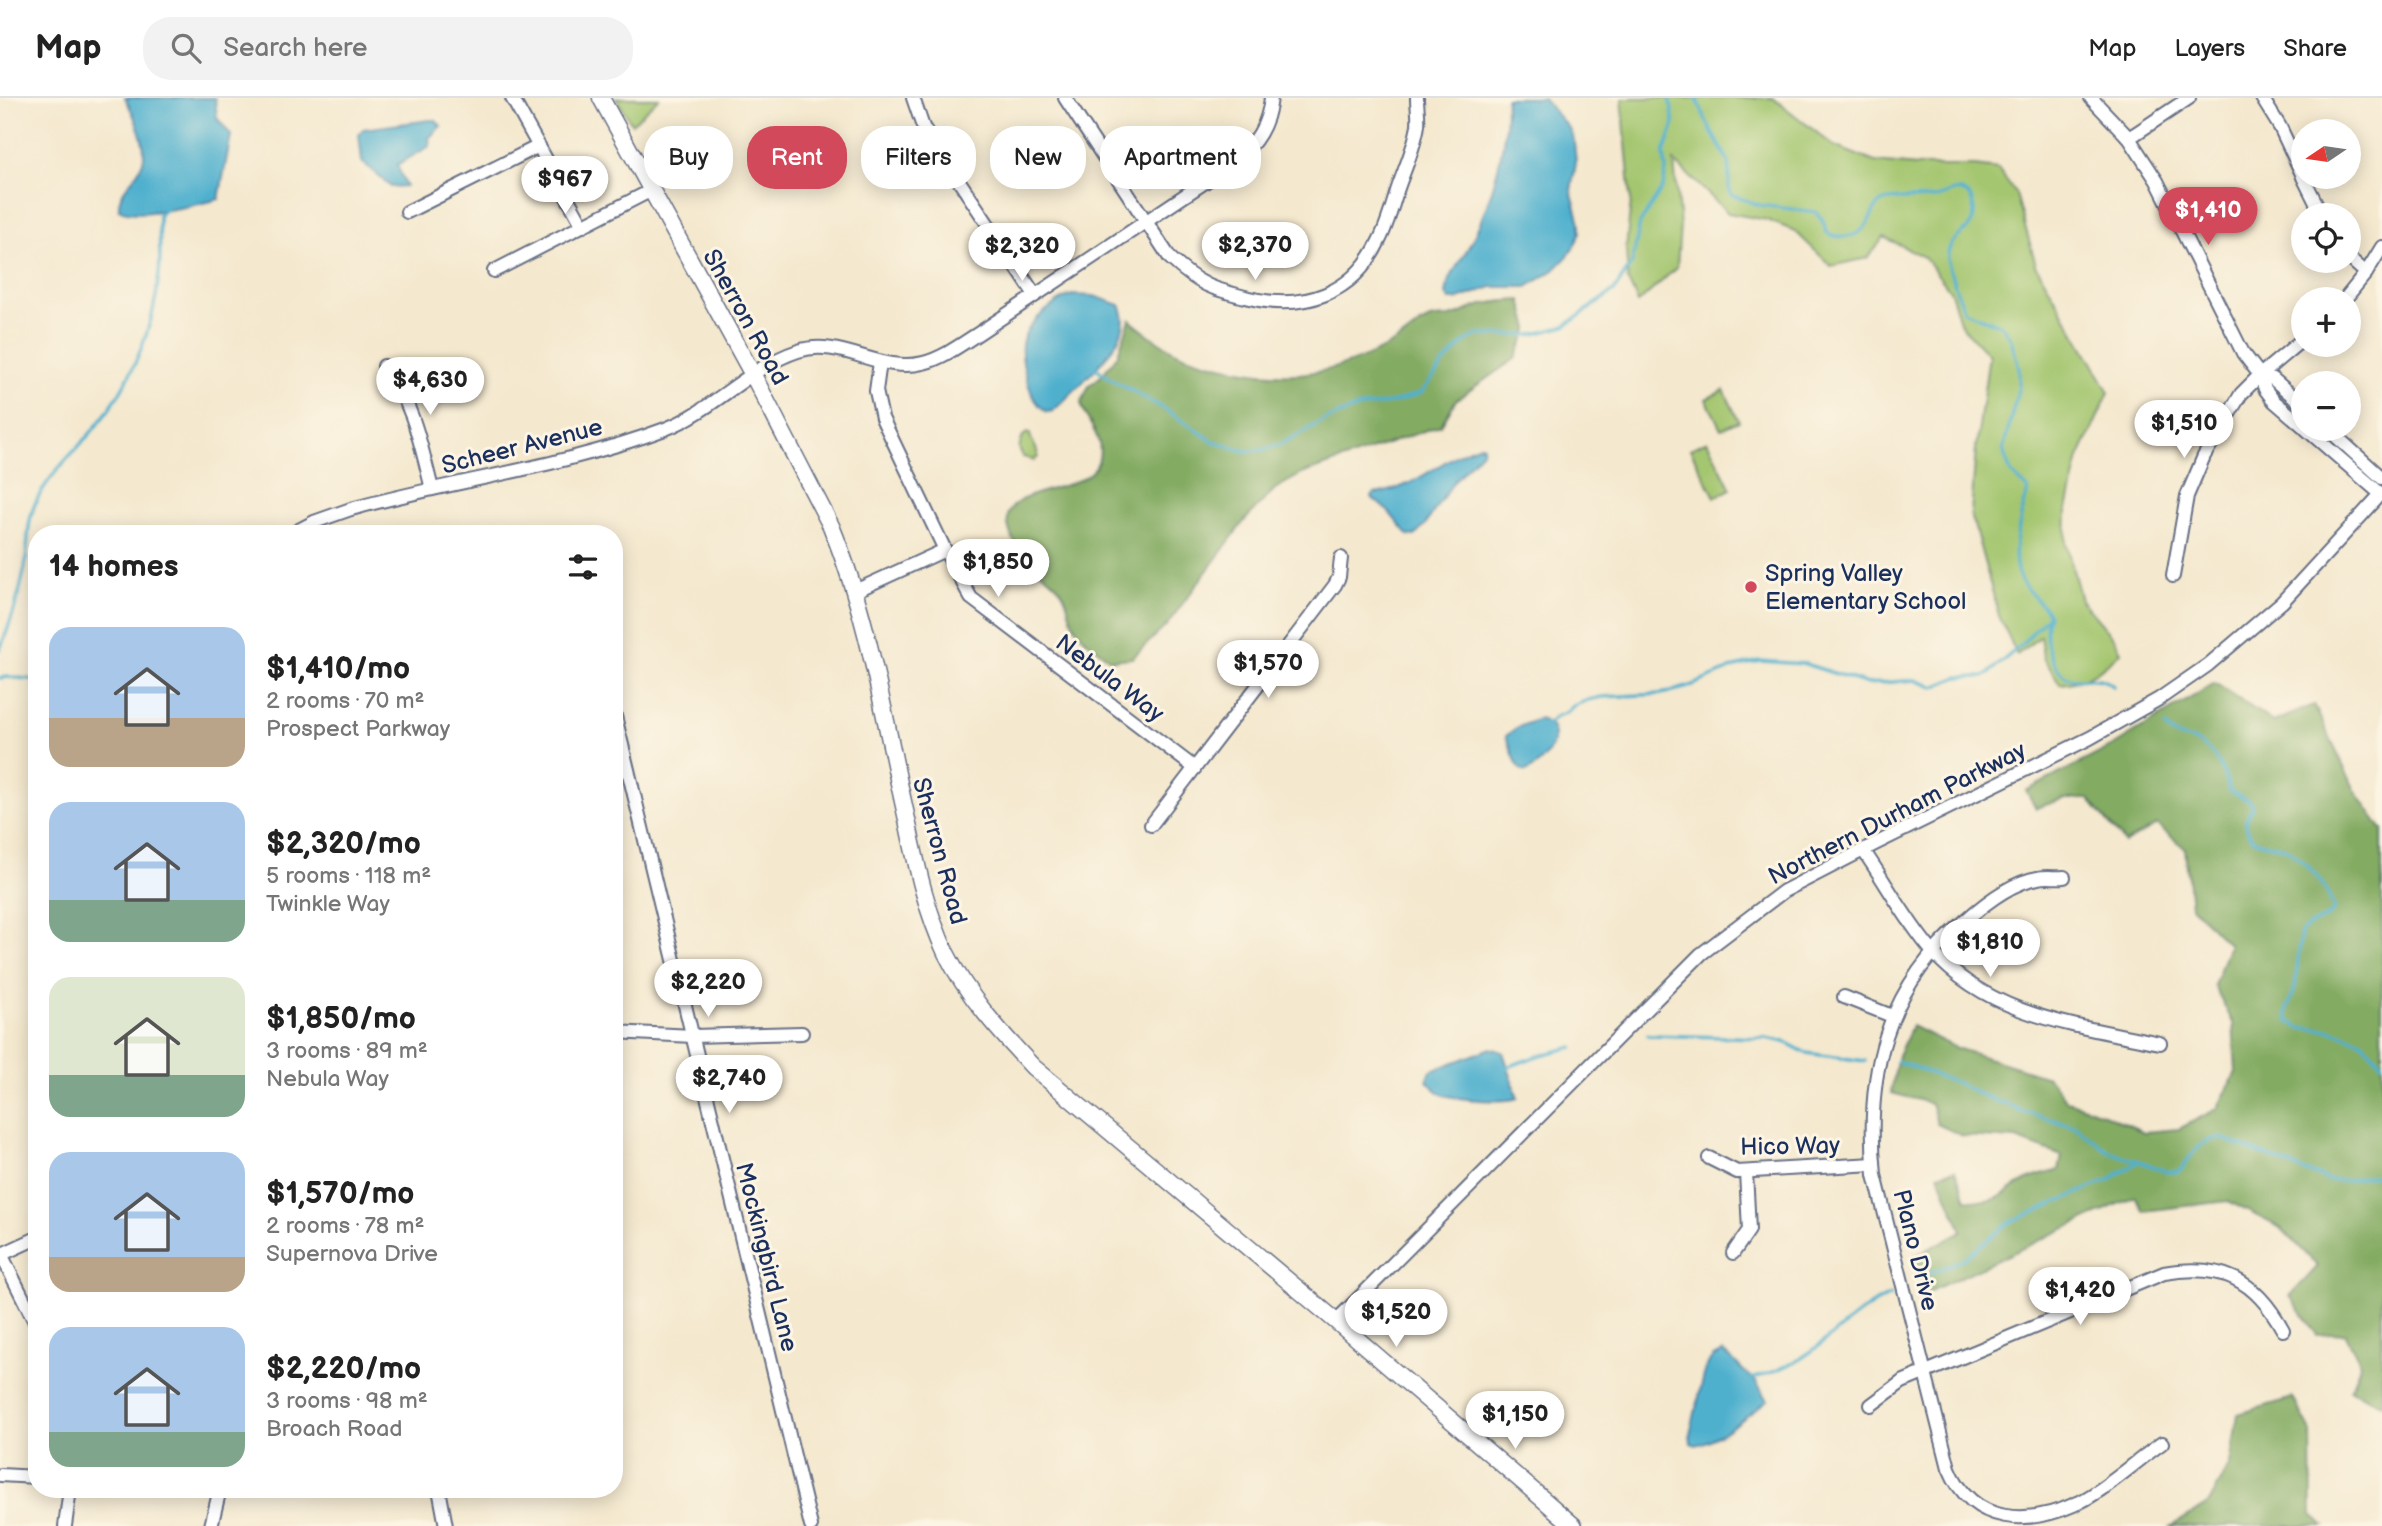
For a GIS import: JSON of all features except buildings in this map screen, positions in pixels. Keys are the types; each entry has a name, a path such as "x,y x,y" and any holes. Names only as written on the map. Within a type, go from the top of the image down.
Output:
{"main road":[{"name":"Sherron Road","path":"601,98 831,526 855,591 918,872 934,926 961,979 989,1020 1033,1067 1336,1321 1574,1526"}],"street":[{"path":"512,98 583,226"},
{"path":"913,98 923,127 1035,295"},
{"path":"1065,98 1170,258 1191,277 1212,289 1261,301 1286,303 1306,302 1331,292 1365,263 1379,242 1418,126 1417,98"},
{"name":"Scheer Avenue","path":"308,525 351,509 580,455 667,428 782,358 810,348 837,349 880,362 904,365 923,363 940,356 1236,162 1263,130 1270,113 1271,98"},
{"path":"2091,98 2129,138 2157,181 2244,353 2274,401 2291,415"},
{"path":"2129,138 2189,98"},
{"path":"2262,98 2291,150"},
{"path":"407,212 539,146"},
{"path":"494,271 652,190"},
{"path":"2355,287 2382,247"},
{"path":"2361,269 2366,273"},
{"path":"2172,576 2179,529 2194,476 2241,394 2291,349"},
{"name":"Nebula Way","path":"880,362 876,391 882,418 965,589 979,605 1195,768"},
{"path":"384,366 408,402 432,489"},
{"path":"2260,375 2273,379 2291,395"},
{"path":"2321,441 2382,494"},
{"path":"2341,441 2382,478"},
{"name":"Northern Durham Parkway","path":"1336,1321 1701,954 1784,891 2090,738 2169,692 2208,665 2282,602 2382,494"},
{"path":"855,591 945,550"},
{"path":"1152,825 1335,585 1339,577 1341,558"},
{"name":"Mockingbird Lane","path":"623,749 811,1526"},
{"path":"1863,850 1932,951 1969,985 2010,1007 2032,1014 2160,1043"},
{"name":"Plano Drive","path":"2064,877 2037,878 2018,885 1974,913 1932,951 1892,1017 1874,1082 1871,1136 1874,1164 1953,1478 1973,1503 2005,1517 2039,1515 2081,1501 2162,1443"},
{"path":"1844,997 1892,1017"},
{"path":"623,1031 693,1035 802,1033"},
{"name":"Hico Way","path":"1709,1158 1737,1172 1874,1164"},
{"path":"1733,1253 1749,1230 1746,1172"},
{"path":"28,1242 1,1254 28,1308"},
{"path":"1871,1405 1891,1389 1925,1373 2154,1277 2181,1270 2212,1271 2244,1284 2258,1294 2283,1331"},
{"path":"0,1475 28,1477"},
{"path":"65,1526 69,1498"},
{"path":"211,1526 218,1498"},
{"path":"441,1498 446,1526"}],"green space":[{"path":"616,98 659,98 632,124"},
{"path":"1622,98 1773,98 1834,146 1875,162 1998,169 2016,194 2036,265 2109,392 2079,458 2067,509 2066,544 2081,600 2114,638 2121,652 2086,678 2060,684 2043,657 2040,636 2017,655 1999,616 1971,514 1976,448 1989,355 1961,325 1951,292 1924,257 1884,237 1868,258 1831,266 1795,231 1767,220 1728,213 1674,161 1680,226 1677,267 1638,303 1628,281 1626,249 1631,200"},
{"path":"1521,300 1529,328 1516,358 1456,400 1441,425 1302,474 1275,489 1245,520 1166,626 1132,658 1111,660 1085,639 1073,623 1063,593 1025,557 1009,529 1009,512 1019,502 1035,494 1073,483 1089,474 1098,462 1100,453 1097,438 1081,403 1089,386 1117,356 1130,320 1167,347 1190,358 1258,373 1299,374 1338,367 1377,352 1430,319 1453,316 1489,303"},
{"path":"1724,390 1739,421 1721,429 1706,399"},
{"path":"1030,434 1038,454 1034,460 1023,457 1019,448 1023,436"},
{"path":"1707,441 1731,489 1715,497 1690,449"},
{"path":"2215,683 2273,722 2314,705 2355,790 2382,830 2382,1404 2350,1390 2361,1364 2345,1333 2317,1335 2290,1296 2318,1266 2281,1228 2228,1201 2144,1211 2135,1196 1926,1293 1914,1257 1962,1231 1938,1174 1955,1170 1966,1199 1986,1201 1999,1197 2027,1180 2059,1170 2062,1156 2016,1139 1963,1136 1937,1124 1931,1103 1891,1093 1898,1055 1912,1026 1956,1048 2048,1077 2067,1101 2144,1132 2179,1129 2217,1109 2236,1072 2233,1023 2214,985 2229,945 2191,906 2185,848 2157,825 2125,843 2089,799 2063,799 2036,808 2026,791 2113,746"},
{"path":"2293,1398 2311,1432 2312,1515 2325,1526 2172,1526 2209,1503 2230,1464 2238,1414"}],"water":[{"path":"125,98 215,98 217,118 231,135 219,199 152,212 127,212 119,209 121,196 140,167 144,154 139,129"},
{"path":"1506,98 1543,98 1570,130 1576,163 1571,190 1580,232 1568,256 1554,270 1527,287 1492,287 1450,300 1446,295 1449,281 1480,224 1497,171 1504,135"},
{"path":"436,120 441,126 429,138 430,146 397,165 406,186 391,187 362,162 359,134 363,129"},
{"path":"1072,295 1094,296 1120,305 1123,327 1113,348 1093,371 1053,411 1047,412 1036,402 1030,389 1022,359 1022,342 1035,320 1057,302"},
{"path":"1483,446 1482,451 1454,481 1415,536 1408,535 1388,511 1371,497 1416,480 1452,457"},
{"path":"1538,719 1548,723 1553,730 1552,746 1541,762 1525,772 1518,767 1506,736 1516,728"},
{"path":"1491,1048 1503,1052 1518,1098 1492,1101 1451,1097 1439,1092 1427,1081 1431,1071"},
{"path":"1723,1352 1756,1382 1768,1400 1724,1432 1696,1445 1691,1443 1690,1434 1706,1367 1713,1357"}],"waterway":[{"path":"1093,366 1213,441 1245,451 1263,450 1281,444 1323,421 1357,408 1395,402 1421,393 1444,363 1463,344 1477,335 1531,335 1565,326 1614,291 1632,263 1640,223 1663,187 1666,170 1664,153 1674,124 1670,98"},
{"path":"1696,98 1729,162 1729,188 1732,195 1759,205 1816,212 1823,220 1826,232 1831,235 1841,237 1857,234 1867,224 1878,205 1884,201 1933,198 1957,191 1970,197 1974,214 1972,221 1950,246 1948,260 1964,311 2001,325 2011,339 2019,368 2019,386 2003,450 2011,473 2028,489 2015,551 2018,575 2049,615 2046,638 2057,667 2071,678 2096,679 2113,686"},
{"path":"29,525 33,508 42,490 107,412 119,395 138,356 152,316 156,295 160,252 159,215 167,208"},
{"path":"0,649 20,589 28,535"},
{"path":"1546,725 1573,706 1588,700 1661,694 1688,687 1735,667 1760,661 1805,664 1868,684 1915,680 1934,687 1958,677 1984,677 2019,647 2048,616"},
{"path":"0,678 28,679"},
{"path":"2165,726 2174,735 2195,741 2213,755 2230,791 2251,802 2245,823 2252,837 2295,855 2310,868 2331,901 2334,910 2331,914 2301,932 2295,988 2287,1009 2288,1021 2300,1028 2330,1030 2361,1041 2382,1063"},
{"path":"1648,1035 1766,1038 1785,1042 1806,1053 1865,1061"},
{"path":"1505,1068 1573,1047"},
{"path":"1897,1061 2023,1111 2076,1127 2111,1153 2168,1172 2180,1171 2201,1145 2221,1138 2328,1180 2344,1181 2382,1174"},
{"path":"1921,1277 1963,1259 2010,1222 2109,1180 2139,1161"},
{"path":"1749,1380 1802,1358 1858,1314 1890,1295"}],"place":[{"name":"Spring Valley Elementary School","path":"1751,587"}]}
